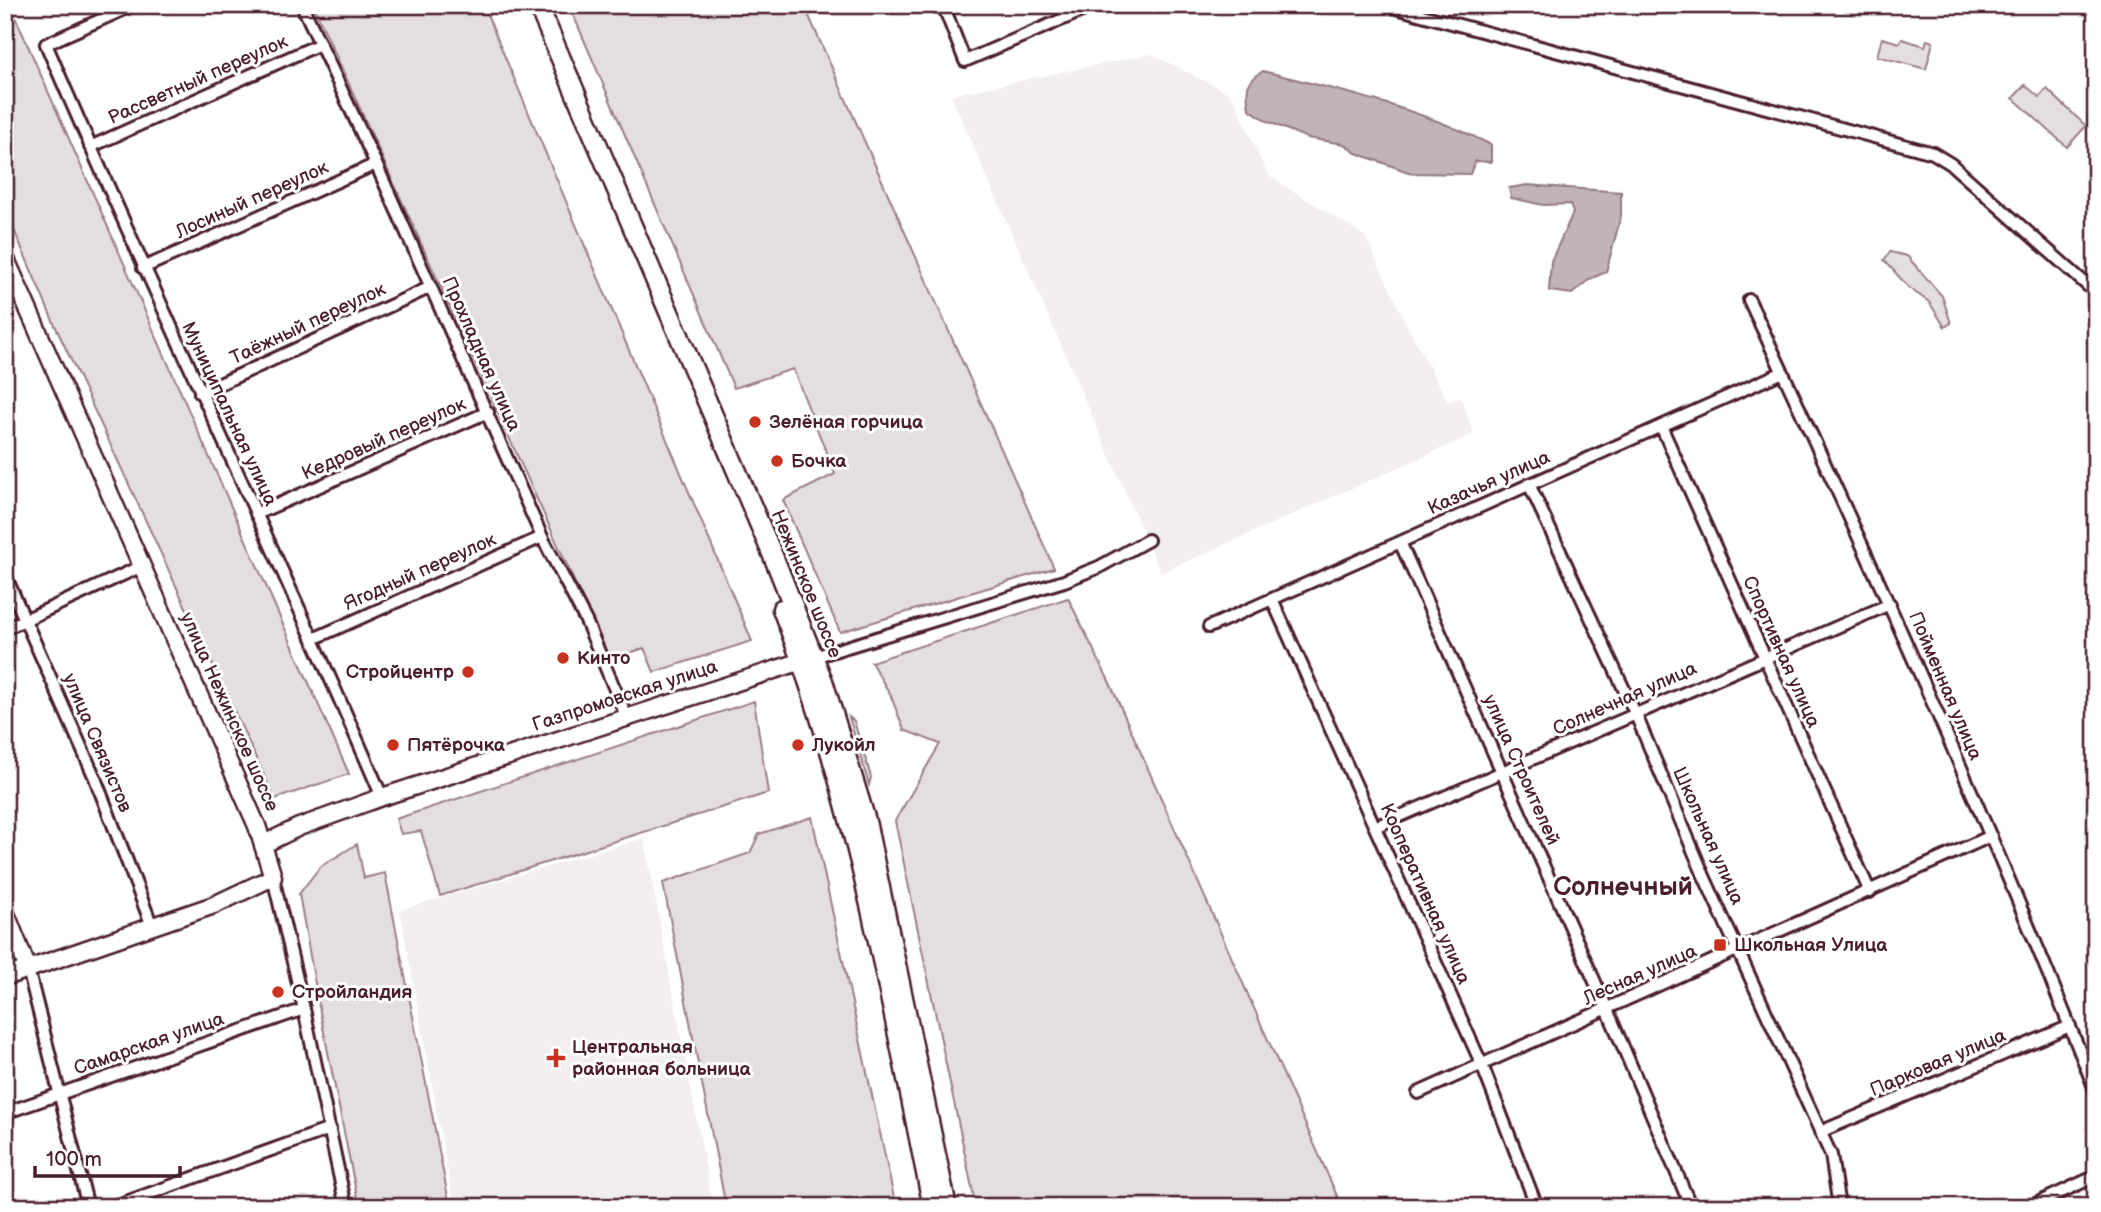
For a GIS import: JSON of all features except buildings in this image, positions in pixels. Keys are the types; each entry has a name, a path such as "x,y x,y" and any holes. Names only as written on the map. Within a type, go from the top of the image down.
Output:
{"main road":[{"name":"Нежинское шоссе","path":"528,5 767,571 808,659 854,835 933,1207"},
{"name":"Нежинское шоссе","path":"538,5 776,563 866,821 947,1207"},
{"name":"улица Нежинское шоссе","path":"7,264 264,844 273,877"},
{"name":"Газпромовская улица","path":"264,844 299,827 382,797 808,659"},
{"path":"5,977 233,897 273,877"},
{"path":"5,911 28,969"}],"street":[{"name":"Муниципальная улица","path":"134,5 46,44 143,268 313,639 382,797"},
{"name":"Прохладная улица","path":"302,5 488,412 542,537 581,608 627,718"},
{"path":"943,5 965,61 1089,6"},
{"path":"1385,5 1426,10 1933,153 1951,163 2096,293"},
{"name":"Рассветный переулок","path":"90,147 320,44"},
{"name":"Лосиный переулок","path":"143,268 376,164"},
{"name":"Таёжный переулок","path":"200,393 431,287"},
{"name":"Пойменная улица","path":"1749,300 1890,604 1991,836 2096,1092"},
{"name":"Казачья улица","path":"1209,627 1783,372"},
{"name":"Кедровый переулок","path":"256,514 488,412"},
{"name":"Спортивная улица","path":"1661,426 1870,892"},
{"name":"Школьная улица","path":"1529,484 1636,715 1831,1155 1839,1207"},
{"name":"Ягодный переулок","path":"313,639 542,537"},
{"path":"808,659 1064,581 1099,567 1147,540"},
{"name":"улица Строителей","path":"1400,542 1607,1009 1691,1207"},
{"path":"5,628 142,566"},
{"name":"улица Связистов","path":"5,575 95,778 152,926"},
{"name":"Кооперативная улица","path":"1272,599 1482,1065 1537,1207"},
{"name":"Солнечная улица","path":"1375,827 1636,715 1764,656 1890,604"},
{"name":"Лесная улица","path":"1418,1093 1991,836"},
{"name":"улица Нежинское шоссе","path":"273,877 346,1207"},
{"path":"28,969 88,1207"},
{"name":"Самарская улица","path":"5,1113 304,1009"},
{"name":"Парковая улица","path":"1821,1132 2070,1026"},
{"path":"113,1207 330,1129"},
{"path":"2029,1207 2096,1176"}],"shaded area":[{"path":"5,5 10,5 349,774 275,799 53,321 5,209"},
{"path":"313,5 483,5 752,641 654,672 644,648 610,660"},
{"path":"569,5 804,5 1054,568 840,632 783,500 835,474 793,369 734,388"},
{"path":"1882,38 1900,43 1902,39 1925,46 1927,40 1933,42 1926,69 1877,56"},
{"path":"1151,54 1232,95 1268,175 1365,236 1408,327 1448,402 1461,398 1474,434 1161,573 951,95"},
{"path":"1263,71 1379,102 1464,132 1491,145 1491,162 1475,161 1470,174 1411,173 1356,153 1344,144 1307,138 1267,121 1249,109 1248,87"},
{"path":"2025,85 2039,97 2047,89 2086,126 2067,147 2013,98"},
{"path":"1527,185 1621,192 1621,216 1606,272 1590,279 1572,294 1549,291 1551,261 1573,213 1570,204 1543,205 1511,198 1509,188"},
{"path":"1890,252 1907,256 1942,296 1951,323 1945,327 1929,302 1909,288 1884,260"},
{"path":"1068,598 1110,683 1342,1207 976,1207 895,821 940,744 904,730 890,694 871,662"},
{"path":"754,701 768,793 440,896 421,831 401,834 396,819"},
{"path":"849,717 854,721 871,777 869,785"},
{"path":"812,817 896,1207 726,1207 663,883 750,853 759,834"},
{"name":"Центральная районная больница","path":"644,838 713,1207 454,1207 400,910"},
{"path":"357,844 364,878 385,873 450,1207 359,1207 299,894 320,867"}],"place":[{"name":"Зелёная горчица","path":"755,422"},
{"name":"Бочка","path":"777,461"},
{"name":"Кинто","path":"563,658"},
{"name":"Стройцентр","path":"468,672"},
{"name":"Пятёрочка","path":"393,745"},
{"name":"Лукойл","path":"798,745"},
{"name":"Школьная Улица","path":"1720,945"},
{"name":"Стройландия","path":"278,992"},
{"name":"Центральная районная больница","path":"556,1058"}],"district":[{"name":"Солнечный","path":"1623,887"}]}
